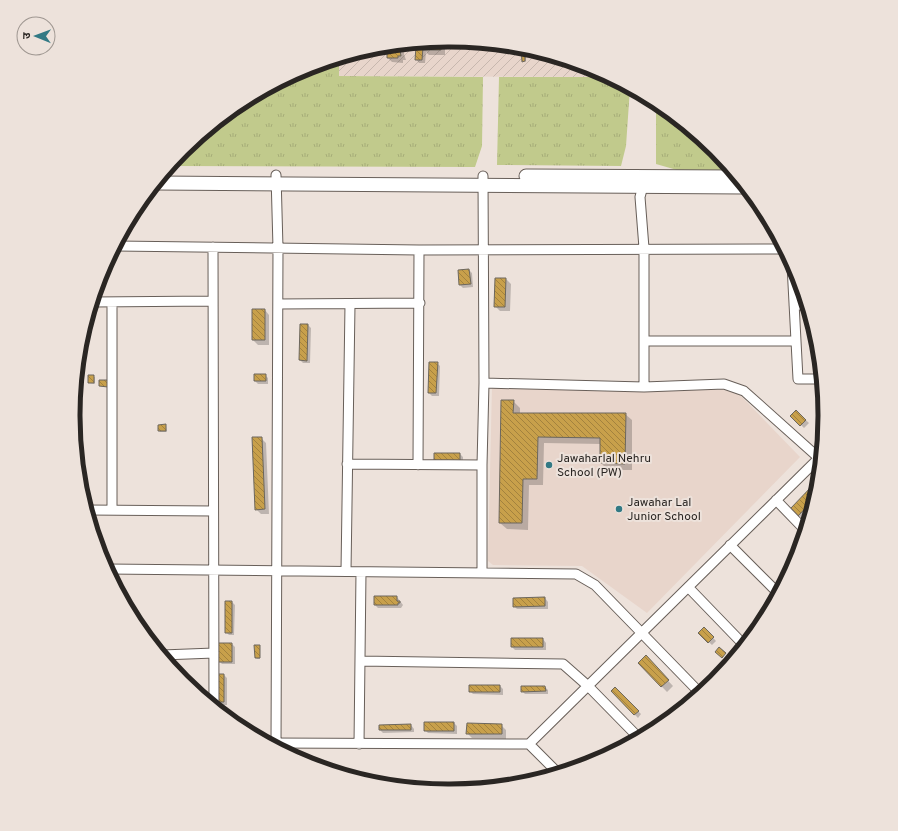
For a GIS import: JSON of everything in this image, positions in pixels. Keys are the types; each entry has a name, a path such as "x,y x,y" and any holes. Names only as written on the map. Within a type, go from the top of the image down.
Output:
{"street":[{"path":"171,174 276,179"},
{"path":"638,185 730,178"},
{"path":"274,740 278,304 276,179"},
{"path":"164,183 276,179 483,180 738,187"},
{"path":"482,573 484,383 483,180"},
{"path":"638,185 644,248 644,387"},
{"path":"122,246 419,250 644,248 777,249"},
{"path":"213,247 214,699"},
{"path":"418,465 420,304 419,250"},
{"path":"793,284 798,379 816,379"},
{"path":"98,302 213,301"},
{"path":"112,302 112,510"},
{"path":"278,304 420,304"},
{"path":"346,572 350,305"},
{"path":"794,305 801,306"},
{"path":"644,341 796,341"},
{"path":"484,383 644,387 724,384 744,391 815,454"},
{"path":"348,464 482,465"},
{"path":"282,744 529,744 814,464"},
{"path":"776,500 801,525"},
{"path":"93,510 213,511"},
{"path":"730,545 774,589"},
{"path":"115,569 576,574 595,585 696,689"},
{"path":"359,744 361,572"},
{"path":"688,587 740,641"},
{"path":"169,655 214,653"},
{"path":"360,661 563,664 588,686 635,734"},
{"path":"529,744 553,768"}],"shaded area":[{"path":"449,47 497,50 521,54 567,67 594,77 339,76 339,65 354,60 401,50"},
{"name":"Jawahar Lal Junior School","path":"492,386 724,390 740,395 800,457 647,613 582,566 493,565 488,561"}],"green space":[{"path":"339,65 339,76 483,77 482,146 475,167 178,166 206,138 244,109 286,85 308,75"},
{"path":"499,77 594,77 630,94 626,146 621,166 497,165"},
{"path":"656,110 692,138 723,170 677,170 656,164"}],"building":[{"path":"441,47 441,50 423,50 423,48"},
{"path":"423,48 422,60 415,60 416,49"},
{"path":"400,50 401,56 398,56 398,58 387,58 387,52"},
{"path":"521,54 525,55 525,61 522,62"},
{"path":"469,269 471,284 459,285 458,270"},
{"path":"495,278 506,278 505,307 494,307"},
{"path":"252,309 265,309 265,340 252,340"},
{"path":"300,324 308,324 307,361 299,360"},
{"path":"429,362 438,362 436,393 428,393"},
{"path":"254,374 266,374 266,381 254,381"},
{"path":"88,375 94,375 94,383 88,383"},
{"path":"99,380 109,380 108,387 99,386"},
{"path":"501,400 514,400 513,413 626,413 625,464 600,463 600,438 538,437 537,479 523,479 522,523 499,523"},
{"path":"796,410 806,420 800,426 790,416"},
{"path":"166,424 166,431 158,431 158,425"},
{"path":"252,437 262,437 265,509 255,510"},
{"path":"434,453 460,453 460,461 434,461"},
{"path":"810,488 806,508 798,516 790,509"},
{"path":"374,596 397,596 397,601 400,601 400,603 398,603 398,605 374,605"},
{"path":"545,597 545,606 513,607 513,598"},
{"path":"225,601 232,601 232,633 225,633"},
{"path":"704,627 714,637 708,643 698,633"},
{"path":"511,638 543,638 543,647 511,647"},
{"path":"218,643 232,643 232,662 218,662"},
{"path":"254,645 260,645 260,658 255,658"},
{"path":"719,647 726,653 722,658 715,652"},
{"path":"646,655 669,680 661,687 638,663"},
{"path":"217,674 224,674 224,702 217,702"},
{"path":"469,685 500,685 500,692 469,692"},
{"path":"521,686 545,686 546,691 521,692"},
{"path":"615,687 639,711 634,715 611,691"},
{"path":"424,722 454,722 454,731 424,731"},
{"path":"467,723 502,724 502,734 466,734"},
{"path":"411,724 411,730 379,730 379,725"}],"place":[{"name":"Jawaharlal Nehru School (PW)","path":"549,465"},
{"name":"Jawahar Lal Junior School","path":"619,509"}]}
